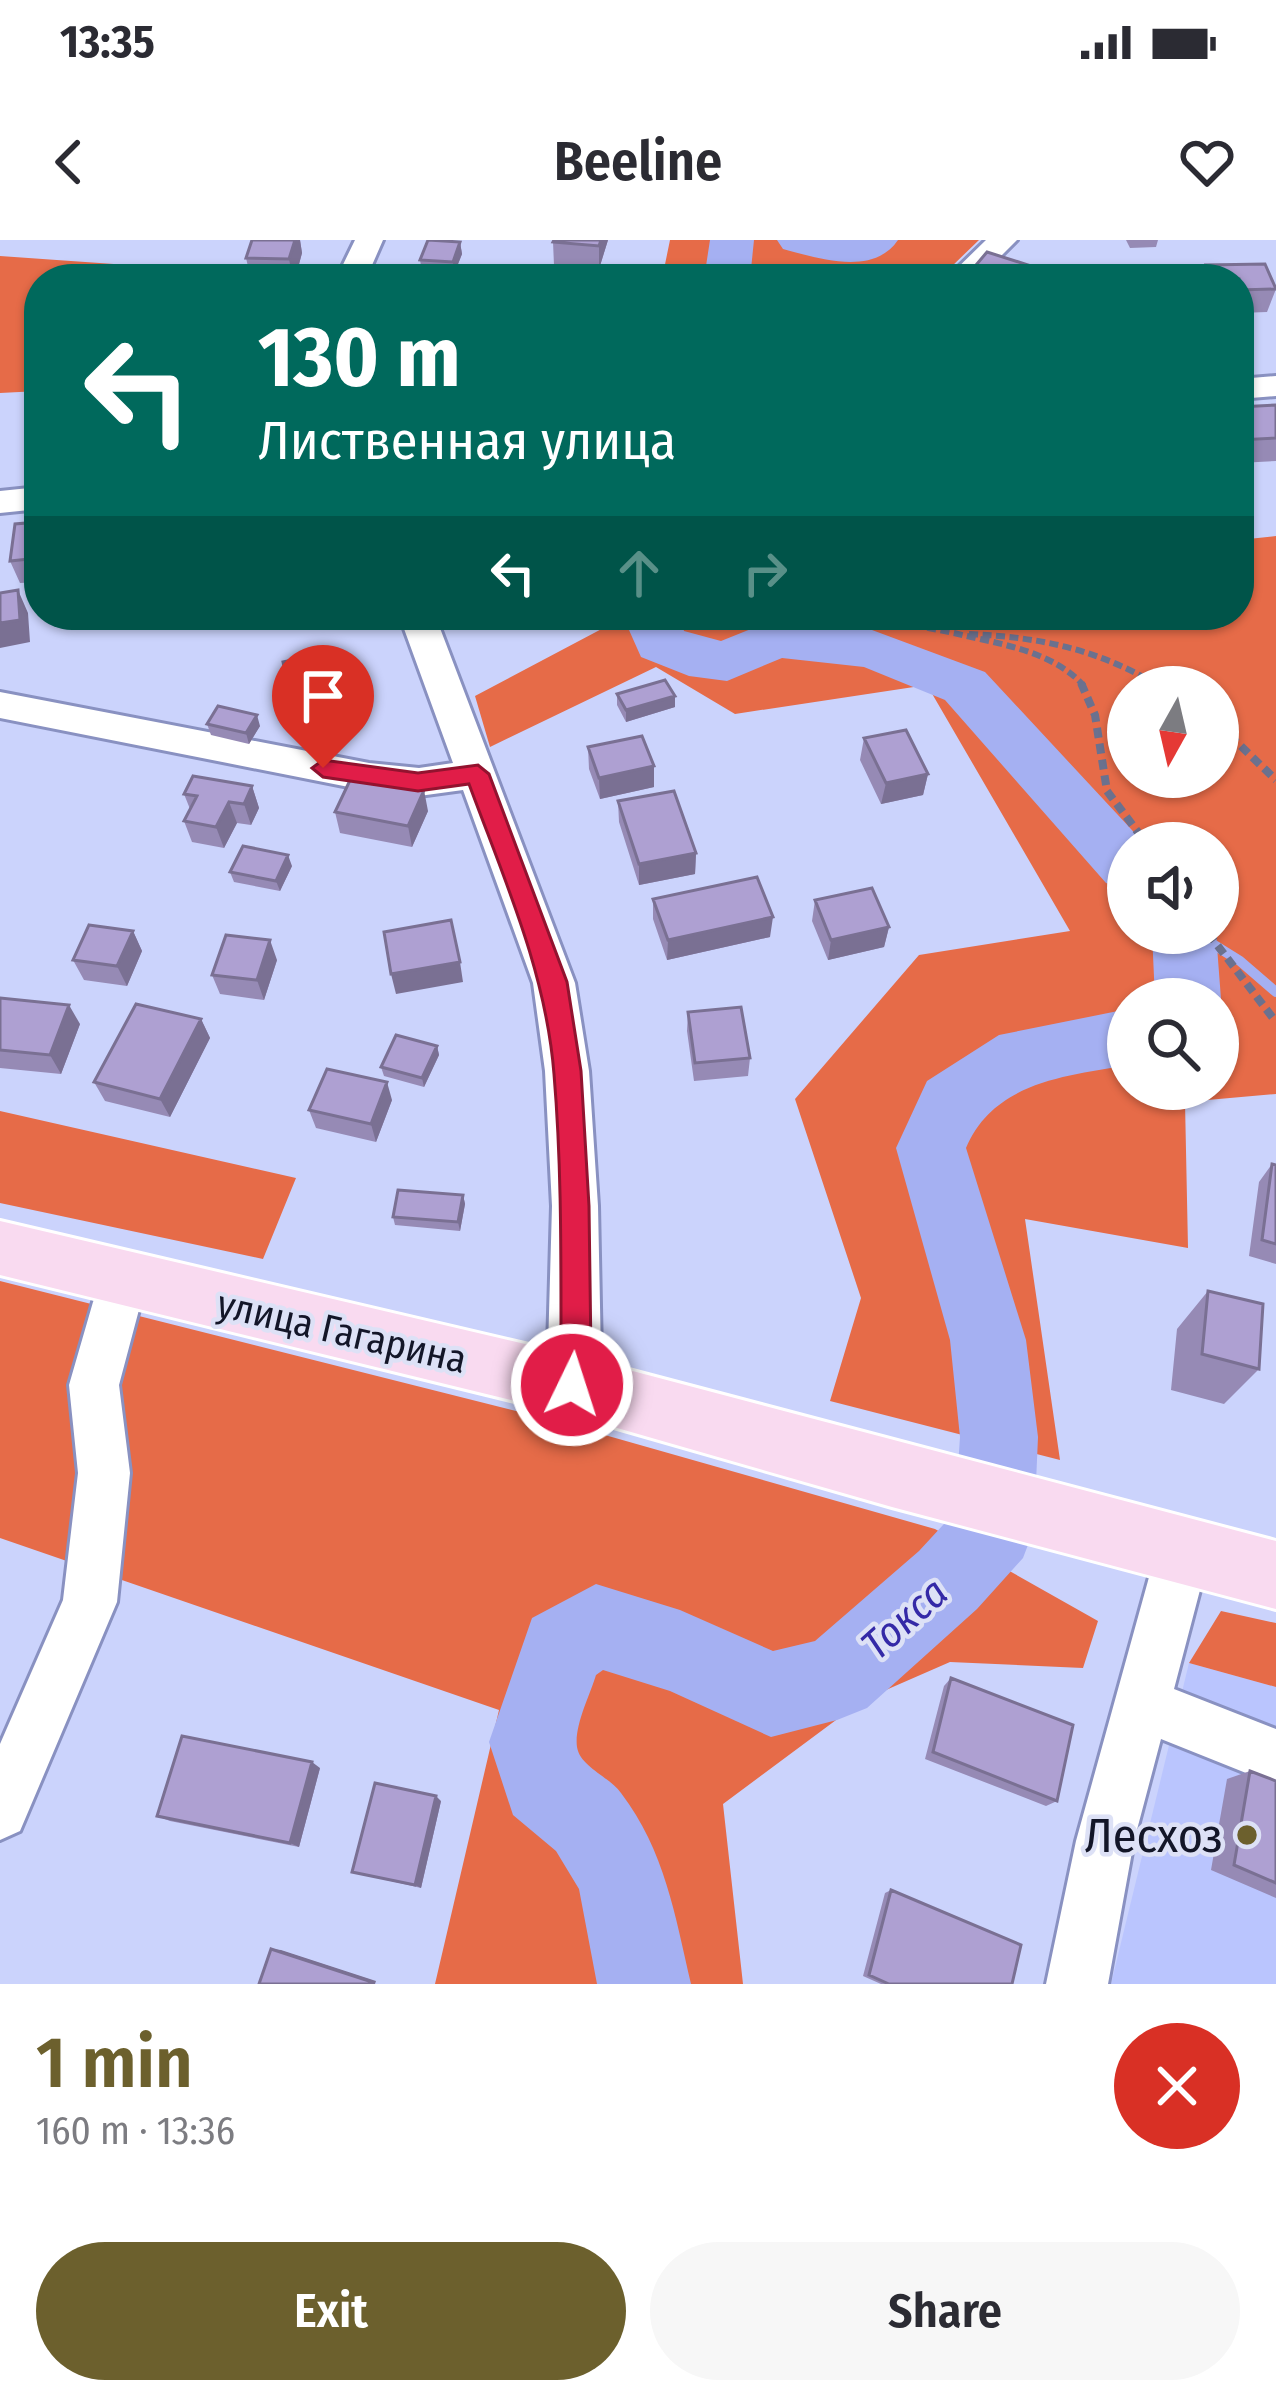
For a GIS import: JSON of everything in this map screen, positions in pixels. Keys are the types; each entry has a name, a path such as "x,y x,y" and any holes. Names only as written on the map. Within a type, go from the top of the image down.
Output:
{"main road":[{"name":"улица Гагарина","path":"0,1248 572,1385 1047,1517 1276,1575"}],"street":[{"path":"977,264 1003,240"},
{"path":"422,630 554,982 567,1071 575,1206 572,1385"},
{"path":"0,705 370,777 418,782 478,774"},
{"path":"0,1811 90,1602 104,1473 94,1384 117,1301 128,1281"},
{"path":"1078,1984 1105,1841 1183,1552"},
{"path":"1142,1704 1276,1756"}],"path":[{"path":"938,630 1018,650 1079,678 1090,697 1098,765 1108,796 1129,822"},
{"path":"954,633 1052,638 1128,666"},
{"path":"1239,744 1276,780"},
{"path":"1224,954 1276,1022"}],"shaded area":[{"path":"670,240 979,240 954,264 665,264"},
{"path":"0,256 114,264 24,264 24,392 0,393"},
{"path":"1276,536 1276,1094 1239,1097 1239,978 1107,978 1107,1110 1185,1110 1188,1248 1025,1219 1060,1460 830,1401 861,1298 795,1099 919,955 1070,931 927,685 735,714 656,667 490,747 475,696 600,630 1254,630 1254,538"},
{"path":"0,1111 296,1178 263,1259 0,1203"},
{"path":"0,1281 552,1420 935,1529 1098,1621 1083,1668 950,1662 863,1700 723,1804 743,1984 435,1984 499,1710 0,1538"},
{"path":"1221,1611 1276,1623 1276,1687 1189,1663"},
{"path":"1189,1663 1276,1687 1276,1984 1111,1984"}],"building":[{"path":"252,240 295,240 289,259 246,258"},
{"path":"428,240 460,242 453,262 420,260"},
{"path":"554,240 601,240 599,246"},
{"path":"987,252 1025,264 977,264"},
{"path":"1254,264 1265,264 1276,289 1254,290"},
{"path":"1276,405 1276,438 1254,439 1254,406"},
{"path":"24,523 24,560 10,561 15,524"},
{"path":"18,590 20,620 0,623 0,593"},
{"path":"338,651 348,689 292,701 283,662"},
{"path":"665,680 675,696 626,710 617,694"},
{"path":"218,706 257,715 246,733 207,724"},
{"path":"906,730 928,774 886,783 864,738"},
{"path":"642,736 654,766 599,778 588,747"},
{"path":"193,776 252,786 244,804 229,802 216,827 184,821 197,796 184,794"},
{"path":"352,776 424,790 408,826 335,812"},
{"path":"674,791 696,853 639,864 618,801"},
{"path":"243,846 288,855 276,881 230,872"},
{"path":"757,877 773,917 668,940 653,899"},
{"path":"872,888 889,927 831,940 815,900"},
{"path":"451,920 460,962 391,974 384,932"},
{"path":"89,925 133,931 117,966 73,960"},
{"path":"226,935 270,940 257,980 212,975"},
{"path":"0,998 69,1005 50,1055 0,1050"},
{"path":"136,1004 201,1019 160,1099 94,1082"},
{"path":"741,1007 750,1058 695,1063 688,1012"},
{"path":"396,1035 437,1046 422,1078 381,1067"},
{"path":"327,1069 387,1082 371,1124 309,1110"},
{"path":"1272,1164 1276,1165 1276,1244 1262,1240"},
{"path":"398,1190 463,1195 458,1222 393,1217"},
{"path":"1208,1291 1263,1304 1259,1369 1202,1354"},
{"path":"951,1678 1073,1725 1057,1801 933,1752"},
{"path":"182,1736 312,1762 290,1843 157,1816"},
{"path":"1250,1771 1276,1781 1276,1883 1234,1865"},
{"path":"375,1783 436,1796 415,1885 352,1872"},
{"path":"891,1890 1021,1945 1012,1984 889,1984 869,1975"},
{"path":"271,1949 369,1981 368,1984 259,1984"}],"waterway":[{"path":"729,264 732,240"},
{"path":"799,240 843,251 876,240"},
{"path":"656,630 661,643 689,656 727,661 776,638 872,649 965,686 1107,843"},
{"path":"1185,954 1187,978"},
{"path":"1229,954 1276,992"},
{"name":"Токса","path":"644,1984 621,1874 587,1820 544,1784 532,1742 562,1648 596,1626 680,1652 771,1694 837,1678 948,1580 994,1529 999,1437 988,1340 931,1148 951,1102 1023,1055 1107,1041"}],"place":[{"name":"Лесхоз","path":"1247,1835"}],"route":[{"path":"323,768 418,782 478,774 554,982 567,1071 575,1206 572,1385"}]}
